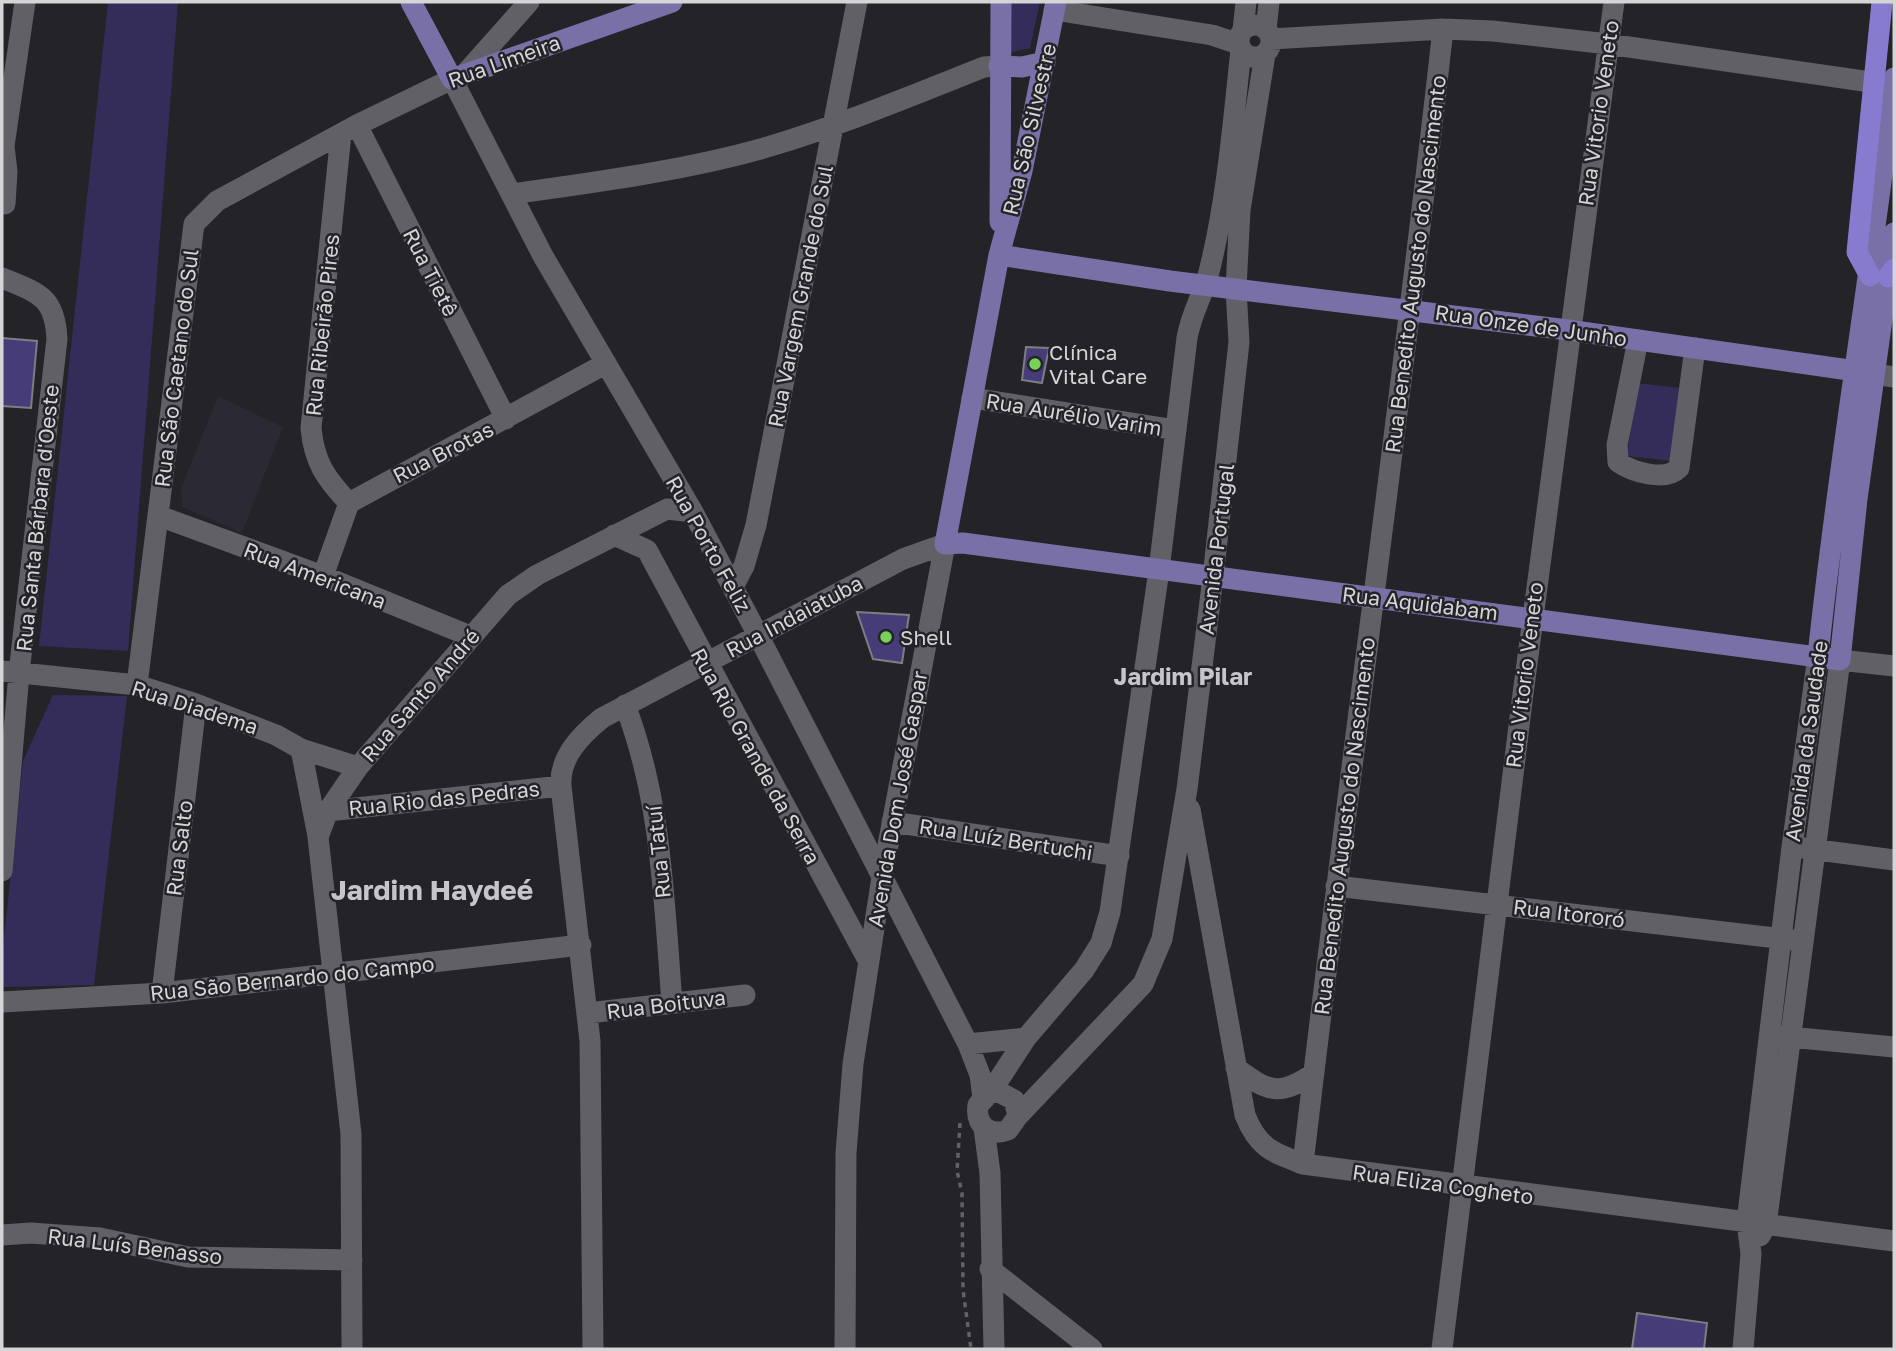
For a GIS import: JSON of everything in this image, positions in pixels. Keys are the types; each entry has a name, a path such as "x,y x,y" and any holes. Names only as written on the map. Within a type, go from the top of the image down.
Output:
{"highway":[{"path":"1882,2 1857,252 1884,274"}],"main road":[{"name":"Rua Porto Feliz","path":"411,2 459,76"},
{"name":"Rua Limeira","path":"459,76 673,2"},
{"path":"999,255 1001,2"},
{"name":"Rua São Silvestre","path":"999,255 1022,171 1055,6"},
{"path":"999,66 1045,62"},
{"name":"Avenida da Saudade","path":"1840,660 1875,374 1884,274 1894,78"},
{"name":"Rua Onze de Junho","path":"999,255 1205,285 1568,330 1875,374"},
{"name":"Avenida Dom José Gaspar","path":"945,544 999,255"},
{"name":"Avenida da Saudade","path":"1818,656 1835,509 1875,374"},
{"name":"Rua Aquidabam","path":"945,544 963,543 1840,660"}],"street":[{"path":"3,206 7,172 3,147 25,2"},
{"path":"459,76 529,2"},
{"name":"Rua Vargem Grande do Sul","path":"733,587 744,566 756,525 856,2"},
{"path":"986,1095 1007,1094 1014,1100 1013,1123 992,1132 984,1128 977,1113 986,1095 1026,1038 1084,970 1101,943 1119,856 1190,322 1205,285 1219,222 1246,2"},
{"name":"Avenida Portugal","path":"990,1173 1013,1123 1143,984 1161,939 1187,789 1213,578 1239,342 1237,289 1244,176 1267,41 1269,2"},
{"name":"Rua Vitorio Veneto","path":"1443,1349 1495,904 1568,330 1614,2"},
{"path":"1055,6 1241,40"},
{"path":"1241,40 1252,26 1267,41"},
{"path":"1241,40 1249,57 1267,41 1443,29 1493,31 1608,44 1894,85"},
{"name":"Rua Benedito Augusto do Nascimento","path":"1303,1164 1372,597 1412,309 1443,29"},
{"path":"512,194 705,162 832,127 984,67 999,66"},
{"name":"Rua Limeira","path":"349,129 459,76"},
{"name":"Rua Porto Feliz","path":"459,76 543,256 693,512 758,635 968,1044 986,1095"},
{"name":"Rua Tietê","path":"349,129 506,419"},
{"name":"Rua Ribeirão Pires","path":"349,129 312,428 313,450 319,468 349,503"},
{"name":"Rua São Caetano do Sul","path":"137,685 194,224 217,201 349,129"},
{"name":"Rua Santa Bárbara d'Oeste","path":"2,278 43,297 53,308 57,339 10,672 2,871"},
{"path":"1638,340 1617,445 1618,462 1630,471 1668,475 1679,468 1695,348"},
{"name":"Rua Brotas","path":"349,503 605,364"},
{"name":"Rua Aurélio Varim","path":"972,398 1176,430"},
{"path":"614,535 647,550 662,511 671,474"},
{"path":"323,576 349,503"},
{"path":"662,511 693,512"},
{"name":"Rua Santo André","path":"352,1349 351,1134 318,837 328,811 358,767 470,636 522,584 662,511"},
{"name":"Rua Americana","path":"159,516 323,576 470,636"},
{"name":"Rua Indaiatuba","path":"593,1349 593,1103 588,1013 561,786 564,763 573,747 602,718 919,551 945,544"},
{"name":"Avenida Dom José Gaspar","path":"845,1349 848,1110 881,877 945,544"},
{"name":"Rua Rio Grande da Serra","path":"647,550 705,663 868,960"},
{"name":"Avenida da Saudade","path":"1756,1224 1768,1035 1818,656"},
{"name":"Avenida da Saudade","path":"1743,1349 1751,1254 1790,1037 1840,660"},
{"name":"Rua Aquidabam","path":"1840,660 1894,666"},
{"name":"Rua Diadema","path":"10,672 137,685 276,735 301,749 358,767"},
{"name":"Rua Salto","path":"162,993 196,704"},
{"name":"Rua Tatuí","path":"625,705 643,757 660,851 672,1003"},
{"path":"301,749 318,837"},
{"name":"Rua Rio das Pedras","path":"328,811 561,786"},
{"name":"Rua Eliza Cogheto","path":"1187,789 1202,886 1245,1115 1253,1136 1269,1151 1303,1164 1462,1187 1894,1241"},
{"name":"Rua Luíz Bertuchi","path":"892,822 1119,856"},
{"path":"1792,847 1894,860"},
{"path":"1173,872 1202,886"},
{"name":"Rua Itororó","path":"1336,886 1802,941"},
{"name":"Rua São Bernardo do Campo","path":"2,1002 162,993 581,945"},
{"name":"Rua Boituva","path":"588,1013 744,995"},
{"path":"1768,1035 1894,1047"},
{"path":"968,1044 1026,1038"},
{"path":"1236,1068 1257,1084 1271,1089 1294,1087 1314,1073"},
{"name":"Avenida Portugal","path":"984,1128 990,1173 990,1269 994,1349"},
{"name":"Rua Luís Benasso","path":"2,1235 31,1233 100,1238 188,1257 352,1259"},
{"path":"990,1269 1092,1349"}],"path":[{"path":"961,1112 957,1171 963,1205 964,1290 971,1349"}],"shaded area":[{"path":"108,2 178,2 128,651 39,646"},
{"path":"1010,2 1040,2 1030,48 1009,53"},
{"path":"1636,383 1680,388 1672,461 1627,456"},
{"path":"218,396 283,427 242,533 182,507 181,488"},
{"path":"53,695 127,696 94,985 2,987 2,956 23,761"}],"building":[{"path":"2,338 37,341 31,408 2,406"},
{"name":"Clínica Vital Care","path":"1026,347 1049,348 1042,383 1022,380"},
{"name":"Shell","path":"857,612 909,615 902,663 873,659"},
{"path":"1637,1313 1707,1323 1704,1349 1632,1349"}],"place":[{"name":"Clínica Vital Care","path":"1035,364"},
{"name":"Shell","path":"886,637"}],"district":[{"name":"Jardim Pilar","path":"1183,675"},
{"name":"Jardim Haydeé","path":"432,889"}]}
